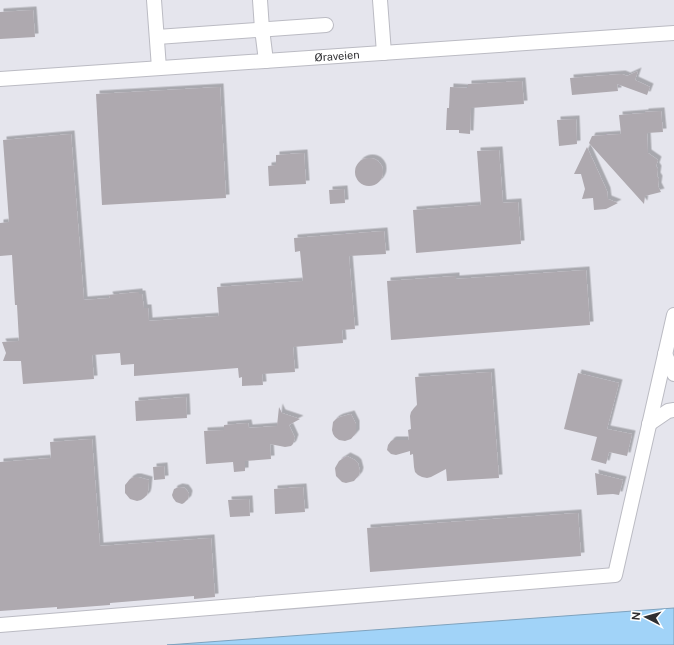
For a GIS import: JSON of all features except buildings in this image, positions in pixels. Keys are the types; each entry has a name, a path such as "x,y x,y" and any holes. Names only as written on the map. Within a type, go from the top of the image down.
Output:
{"street":[{"path":"154,0 159,68"},
{"path":"260,0 266,61"},
{"path":"380,0 384,53"},
{"path":"157,37 326,24"},
{"name":"Øraveien","path":"0,79 674,33"},
{"path":"0,625 615,575 674,315"},
{"path":"665,354 674,374"},
{"path":"649,424 668,411 674,410"}],"water":[{"path":"674,608 674,645 167,645"}]}
